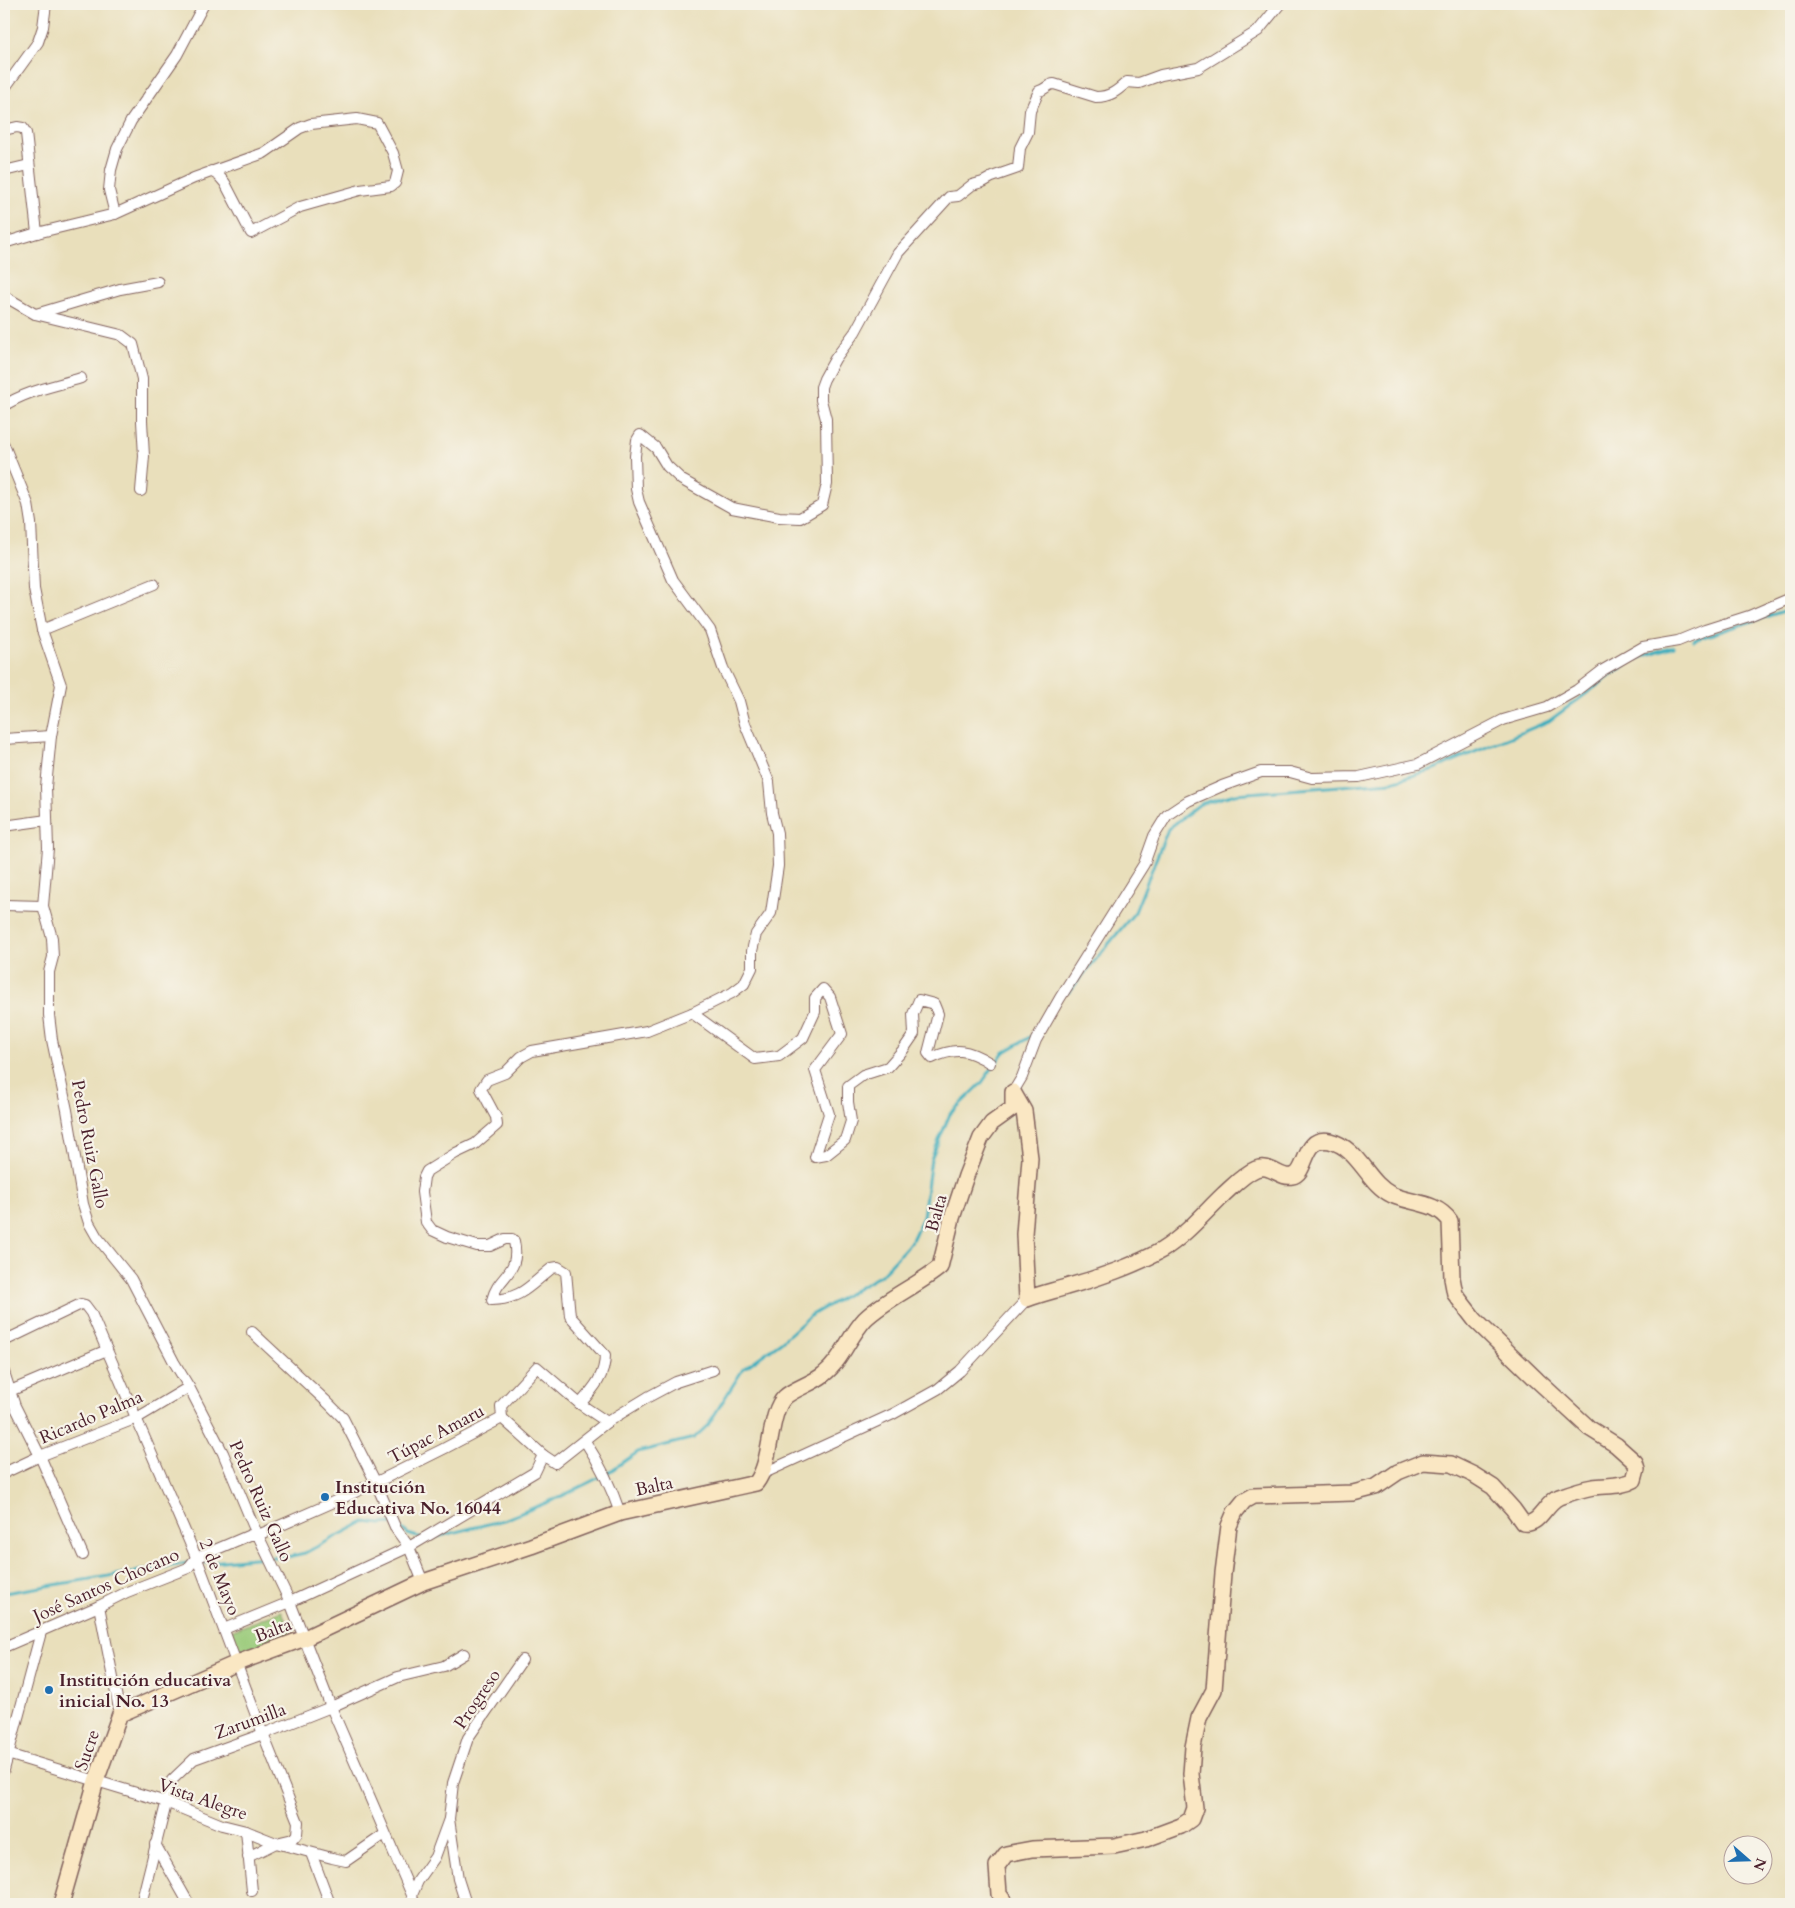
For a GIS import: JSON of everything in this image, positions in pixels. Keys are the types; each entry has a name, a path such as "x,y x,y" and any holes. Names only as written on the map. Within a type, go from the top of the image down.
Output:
{"street":[{"path":"4,89 38,42 43,27 46,4"},
{"path":"115,214 109,190 111,170 117,149 131,120 177,55 204,4"},
{"path":"580,1404 598,1383 603,1372 605,1355 570,1316 566,1272 558,1267 552,1268 516,1296 508,1299 492,1300 495,1289 509,1275 514,1265 514,1241 506,1239 490,1246 477,1246 447,1237 432,1230 426,1222 422,1192 424,1177 432,1167 475,1144 497,1125 496,1117 482,1093 482,1085 487,1080 505,1074 521,1057 532,1051 647,1031 692,1013 732,993 744,984 752,968 752,951 756,934 771,913 778,866 777,833 772,813 769,782 745,724 739,700 722,668 710,630 673,580 639,502 635,471 637,440 640,435 646,438 656,448 667,466 682,480 732,508 779,517 800,518 822,504 827,484 827,458 826,419 821,400 821,387 828,372 855,332 898,253 917,230 930,219 949,197 958,196 972,185 1018,168 1020,148 1028,132 1030,111 1039,91 1050,84 1054,84 1096,97 1102,97 1117,92 1127,82 1139,82 1161,75 1198,68 1258,31 1280,4"},
{"path":"4,243 115,214 194,178 211,171 264,152 300,128 311,124 357,119 371,121 379,125 394,153 398,171 397,179 391,186 360,190 300,207 251,233 224,183 219,176 211,171"},
{"path":"4,130 17,127 23,128 26,133 37,233"},
{"path":"4,170 29,165"},
{"path":"35,314 120,289 158,282"},
{"path":"4,296 35,314 121,335 133,344 142,379 144,456 141,491"},
{"path":"4,406 11,401 35,392 81,378"},
{"name":"Pedro Ruiz Gallo","path":"4,445 28,504 31,523 34,588 42,630 60,685 51,736 46,787 48,848 43,906 52,938 53,957 49,972 49,1015 52,1040 67,1110 83,1204 89,1223 97,1237 131,1279 222,1453 290,1602 331,1707 413,1899"},
{"path":"42,630 154,584"},
{"path":"1027,1300 1024,1234 1030,1158 1024,1111 1013,1092 1022,1077 1029,1054 1036,1040 1060,998 1144,864 1154,836 1167,815 1188,801 1261,772 1290,772 1312,778 1359,777 1418,764 1503,720 1547,707 1577,690 1603,670 1643,647 1678,641 1704,630 1749,616 1791,598"},
{"path":"4,739 51,736"},
{"path":"4,826 47,820"},
{"path":"4,905 43,906"},
{"path":"692,1013 755,1059 779,1056 803,1038 815,1012 815,998 823,989 830,998 842,1034 815,1070 829,1114 815,1157 826,1155 845,1140 851,1121 848,1086 863,1075 888,1067 903,1050 914,1034 913,1014 918,1000 934,1004 938,1014 928,1054 932,1058 945,1052 957,1050 976,1054 990,1063"},
{"name":"Balta","path":"120,1714 237,1663 305,1638 423,1582 531,1546 620,1513 756,1483 762,1474 775,1418 784,1397 825,1374 836,1363 851,1336 866,1319 940,1267 952,1218 981,1138 992,1123 1013,1108 1013,1092"},
{"path":"762,1474 893,1414 938,1389 960,1371 1027,1300 1133,1264 1162,1249 1190,1226 1244,1175 1258,1168 1266,1168 1289,1177 1294,1176 1298,1173 1309,1149 1317,1142 1328,1141 1338,1144 1352,1154 1381,1187 1392,1195 1436,1208 1445,1214 1450,1220 1452,1278 1456,1294 1474,1320 1589,1428 1616,1445 1635,1462 1637,1470 1634,1480 1627,1484 1591,1487 1557,1498 1534,1522 1528,1524 1523,1523 1513,1509 1492,1487 1452,1464 1423,1462 1398,1472 1376,1487 1352,1493 1253,1496 1244,1501 1235,1512 1229,1526 1223,1572 1214,1690 1199,1718 1193,1747 1191,1774 1195,1808 1191,1819 1180,1826 1146,1839 1114,1846 1032,1849 1006,1854 997,1866 999,1894 1006,1904"},
{"name":"2 de Mayo","path":"4,1341 81,1304 86,1305 91,1313 137,1418 224,1630 298,1822 298,1834 293,1839 276,1843"},
{"path":"252,1332 343,1418 396,1529 409,1547 423,1582"},
{"path":"10,1391 106,1350"},
{"path":"607,1422 580,1404 538,1367 501,1406 502,1418 543,1456 555,1463 607,1422 648,1397 676,1382 713,1370"},
{"path":"4,1372 15,1406 40,1456 82,1555"},
{"name":"Ricardo Palma","path":"4,1473 40,1456 137,1418 189,1387"},
{"name":"Túpac Amaru","path":"195,1561 376,1484 502,1418"},
{"path":"585,1440 602,1467 620,1513"},
{"path":"224,1630 409,1547 534,1472 543,1456"},
{"name":"José Santos Chocano","path":"4,1647 127,1592 188,1568 195,1561"},
{"name":"Sucre","path":"61,1904 96,1781 120,1714 99,1606"},
{"path":"4,1770 6,1753 41,1632"},
{"name":"Zarumilla","path":"141,1904 172,1780 194,1758 263,1734 331,1707 398,1677 444,1666 464,1654"},
{"name":"Progreso","path":"466,1904 458,1879 449,1819 453,1783 468,1738 499,1696 522,1660"},
{"name":"Vista Alegre","path":"6,1753 166,1802 222,1825 311,1853 346,1860 362,1851 384,1834"},
{"path":"413,1899 418,1881 434,1857 449,1819"},
{"path":"246,1831 252,1892"},
{"path":"248,1857 276,1843"},
{"path":"155,1844 189,1904"},
{"path":"311,1853 330,1904"}],"green space":[{"path":"282,1611 291,1633 241,1654 231,1631"}],"waterway":[{"path":"1694,640 1791,610"},
{"path":"1069,992 1135,912 1168,829 1200,804 1235,794 1392,782 1434,769 1549,721 1632,660 1674,646"},
{"path":"432,1538 504,1520 560,1497 606,1474 638,1452 694,1438 708,1425 743,1369 781,1342 810,1316 881,1275 911,1242 923,1217 931,1159 950,1114 981,1084 1003,1053 1035,1034"},
{"path":"272,1557 287,1557 305,1553 364,1522 392,1523"},
{"path":"402,1529 408,1534 421,1538"},
{"path":"200,1563 266,1557"},
{"path":"4,1593 189,1563"}],"place":[{"name":"Institución Educativa No. 16044","path":"325,1497"},
{"name":"Institución educativa inicial No. 13","path":"49,1690"}]}
